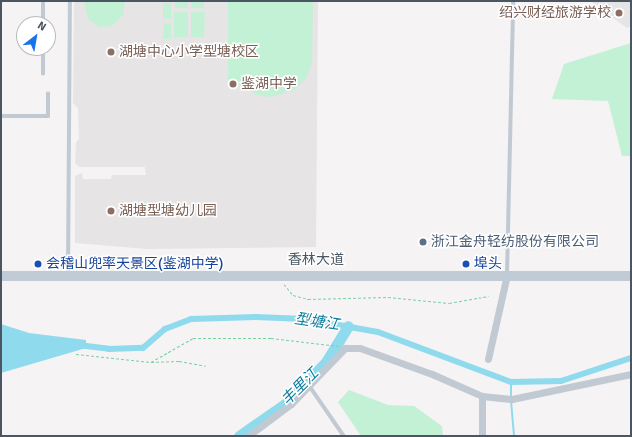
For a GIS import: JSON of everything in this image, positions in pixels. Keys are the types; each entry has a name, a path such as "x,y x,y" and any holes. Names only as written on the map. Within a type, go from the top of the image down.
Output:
{"main road":[{"name":"香林大道","path":"1,276 280,274 631,276"}],"street":[{"path":"488,359 507,275"},
{"path":"248,436 291,404 345,348 360,348 432,374 482,396 510,399 631,374"},
{"path":"482,396 482,436"}],"lane":[{"path":"43,16 44,1"},
{"path":"68,275 70,1"},
{"path":"507,275 513,1"},
{"path":"42,74 43,56"},
{"path":"1,116 48,116 48,94"},
{"path":"309,385 344,436"}],"path":[{"path":"280,274 287,291 293,295 308,299 388,298 450,303 488,296"},
{"path":"151,362 194,338 271,338 332,344"},
{"path":"76,354 151,362 179,361 206,366"}],"shaded area":[{"name":"鉴湖中学","path":"74,1 318,1 316,247 147,249 75,243 75,176 82,173 83,179 111,179 112,175 146,175 145,167 79,167 75,163 76,142 79,139 78,108 73,103"},
{"name":"绍兴财经旅游学校","path":"590,1 631,1 631,26 627,28"}],"green space":[{"path":"84,1 125,1 123,15 112,26 99,27 88,19"},
{"path":"175,1 188,1 188,8 175,8"},
{"path":"191,1 204,1 204,8 191,8"},
{"path":"228,1 313,1 312,62 307,77 296,89 272,97 257,95 241,85 228,85"},
{"path":"163,3 171,3 171,19 163,18"},
{"path":"174,12 188,12 188,37 174,37"},
{"path":"191,12 205,12 204,37 191,37"},
{"path":"164,23 171,24 171,39 163,39"},
{"path":"631,43 631,156 622,156 608,101 552,99 564,64"},
{"path":"349,390 388,405 414,406 442,426 443,436 361,436 338,402"}],"water":[{"path":"1,324 29,333 86,340 86,348 1,373"}],"waterway":[{"name":"型塘江","path":"78,345 109,349 143,348 165,329 191,319 256,317 305,319 378,332 511,382 561,381 631,358"},
{"name":"丰里江","path":"239,436 285,404 326,362 348,326"},
{"path":"511,382 511,396"},
{"path":"511,401 514,436"}],"place":[{"name":"绍兴财经旅游学校","path":"619,13"},
{"name":"湖塘中心小学型塘校区","path":"111,52"},
{"name":"鉴湖中学","path":"233,84"},
{"name":"湖塘型塘幼儿园","path":"111,211"},
{"name":"浙江金舟轻纺股份有限公司","path":"423,242"},
{"name":"会稽山兜率天景区(鉴湖中学)","path":"38,264"},
{"name":"埠头","path":"466,264"}]}
